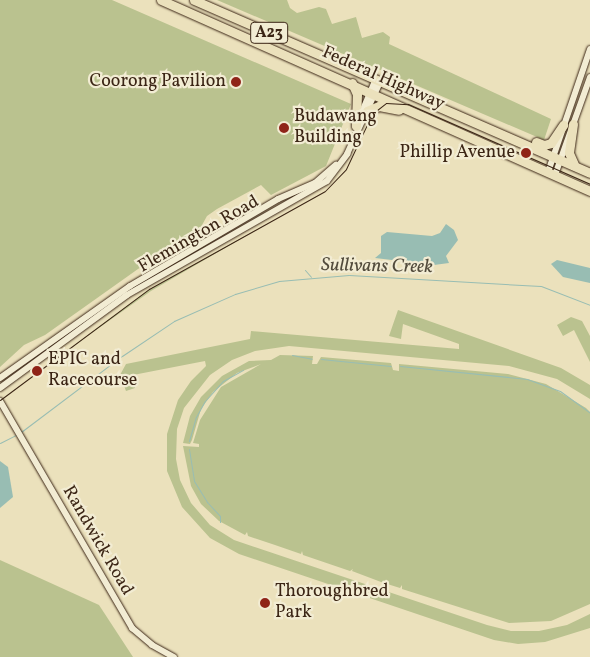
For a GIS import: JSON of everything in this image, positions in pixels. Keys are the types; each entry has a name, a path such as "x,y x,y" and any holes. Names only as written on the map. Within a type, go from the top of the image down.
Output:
{"highway":[{"name":"Federal Highway","path":"161,0 442,123 590,191"},
{"name":"Federal Highway","path":"194,0 378,81 500,131 590,172"},
{"path":"352,83 357,94 356,126"},
{"path":"367,111 372,107 390,107 428,122 442,123"},
{"path":"574,124 569,154 575,165"},
{"path":"500,131 511,131 545,145 553,141 563,125"}],"main road":[{"path":"552,174 563,125 590,49"},
{"path":"557,156 574,124 590,77"},
{"name":"Flemington Road","path":"0,378 166,270 327,181 348,154 378,81"},
{"name":"Flemington Road","path":"0,388 130,286 278,199 323,178 345,152 373,93"},
{"name":"Randwick Road","path":"0,401 20,439 132,628 152,645 174,657"},
{"name":"Randwick Road","path":"0,410 13,426"}],"green space":[{"path":"0,0 112,0 351,104 326,166 271,195 261,185 217,209 207,216 196,236 138,269 45,335 24,345 0,367"},
{"path":"217,0 287,0 290,8 297,13 319,7 326,9 332,24 356,17 362,38 383,32 390,37 389,44 551,119 544,140"},
{"path":"261,227 151,291 65,352 146,292"},
{"path":"398,310 561,368 590,385 590,399 557,379 509,366 289,346 255,351 232,360 210,375 184,408 177,429 176,459 180,480 191,503 210,525 234,540 487,625 511,631 539,631 567,625 590,614 590,628 545,642 518,644 494,640 239,554 210,538 182,507 167,471 167,434 178,400 191,381 206,366 205,361 133,375 135,388 126,391 120,375 126,364 250,339 251,331 459,349 459,344 403,324 401,339 389,336"},
{"path":"571,317 582,321 590,336 590,362 574,330 563,336 557,325"},
{"path":"280,355 313,356 312,364 317,364 321,357 391,363 393,370 399,371 399,364 508,374 546,384 586,408 590,412 590,604 551,621 509,623 402,589 402,585 400,588 352,571 353,569 350,571 303,555 302,551 301,554 248,536 247,532 245,535 219,521 201,504 191,486 183,446 199,447 199,444 193,443 200,420 221,387 261,364 237,373 213,392 201,409 190,444 183,443 190,416 201,397 222,376 249,361 271,360"},
{"path":"0,560 99,605 133,657 0,657"}],"water":[{"path":"446,224 454,230 458,240 446,256 449,263 434,265 375,258 381,253 381,236 387,232 432,236 440,233"},
{"path":"557,260 590,268 590,283 563,277 551,264"},
{"path":"0,461 8,467 13,497 0,508"}],"waterway":[{"path":"305,270 311,277"},
{"name":"Sullivans Creek","path":"21,432 122,356 174,321 235,294 279,281 349,275 541,286 590,305"},
{"path":"292,355 312,359"},
{"path":"321,359 391,366"},
{"path":"400,366 527,379 560,391 590,413"},
{"path":"189,441 196,417 205,401 223,381 243,370"},
{"name":"Sullivans Creek","path":"0,443 16,435"},
{"path":"189,449 194,481 207,502 220,516 220,522"}],"tram line":[{"path":"0,400 149,289 325,191 346,169 372,114 386,103 408,104 590,184"}],"place":[{"name":"Coorong Pavilion","path":"236,82"},
{"name":"Budawang Building","path":"284,128"},
{"name":"Phillip Avenue","path":"526,153"},
{"name":"EPIC and Racecourse","path":"37,371"},
{"name":"Thoroughbred Park","path":"265,603"}]}
